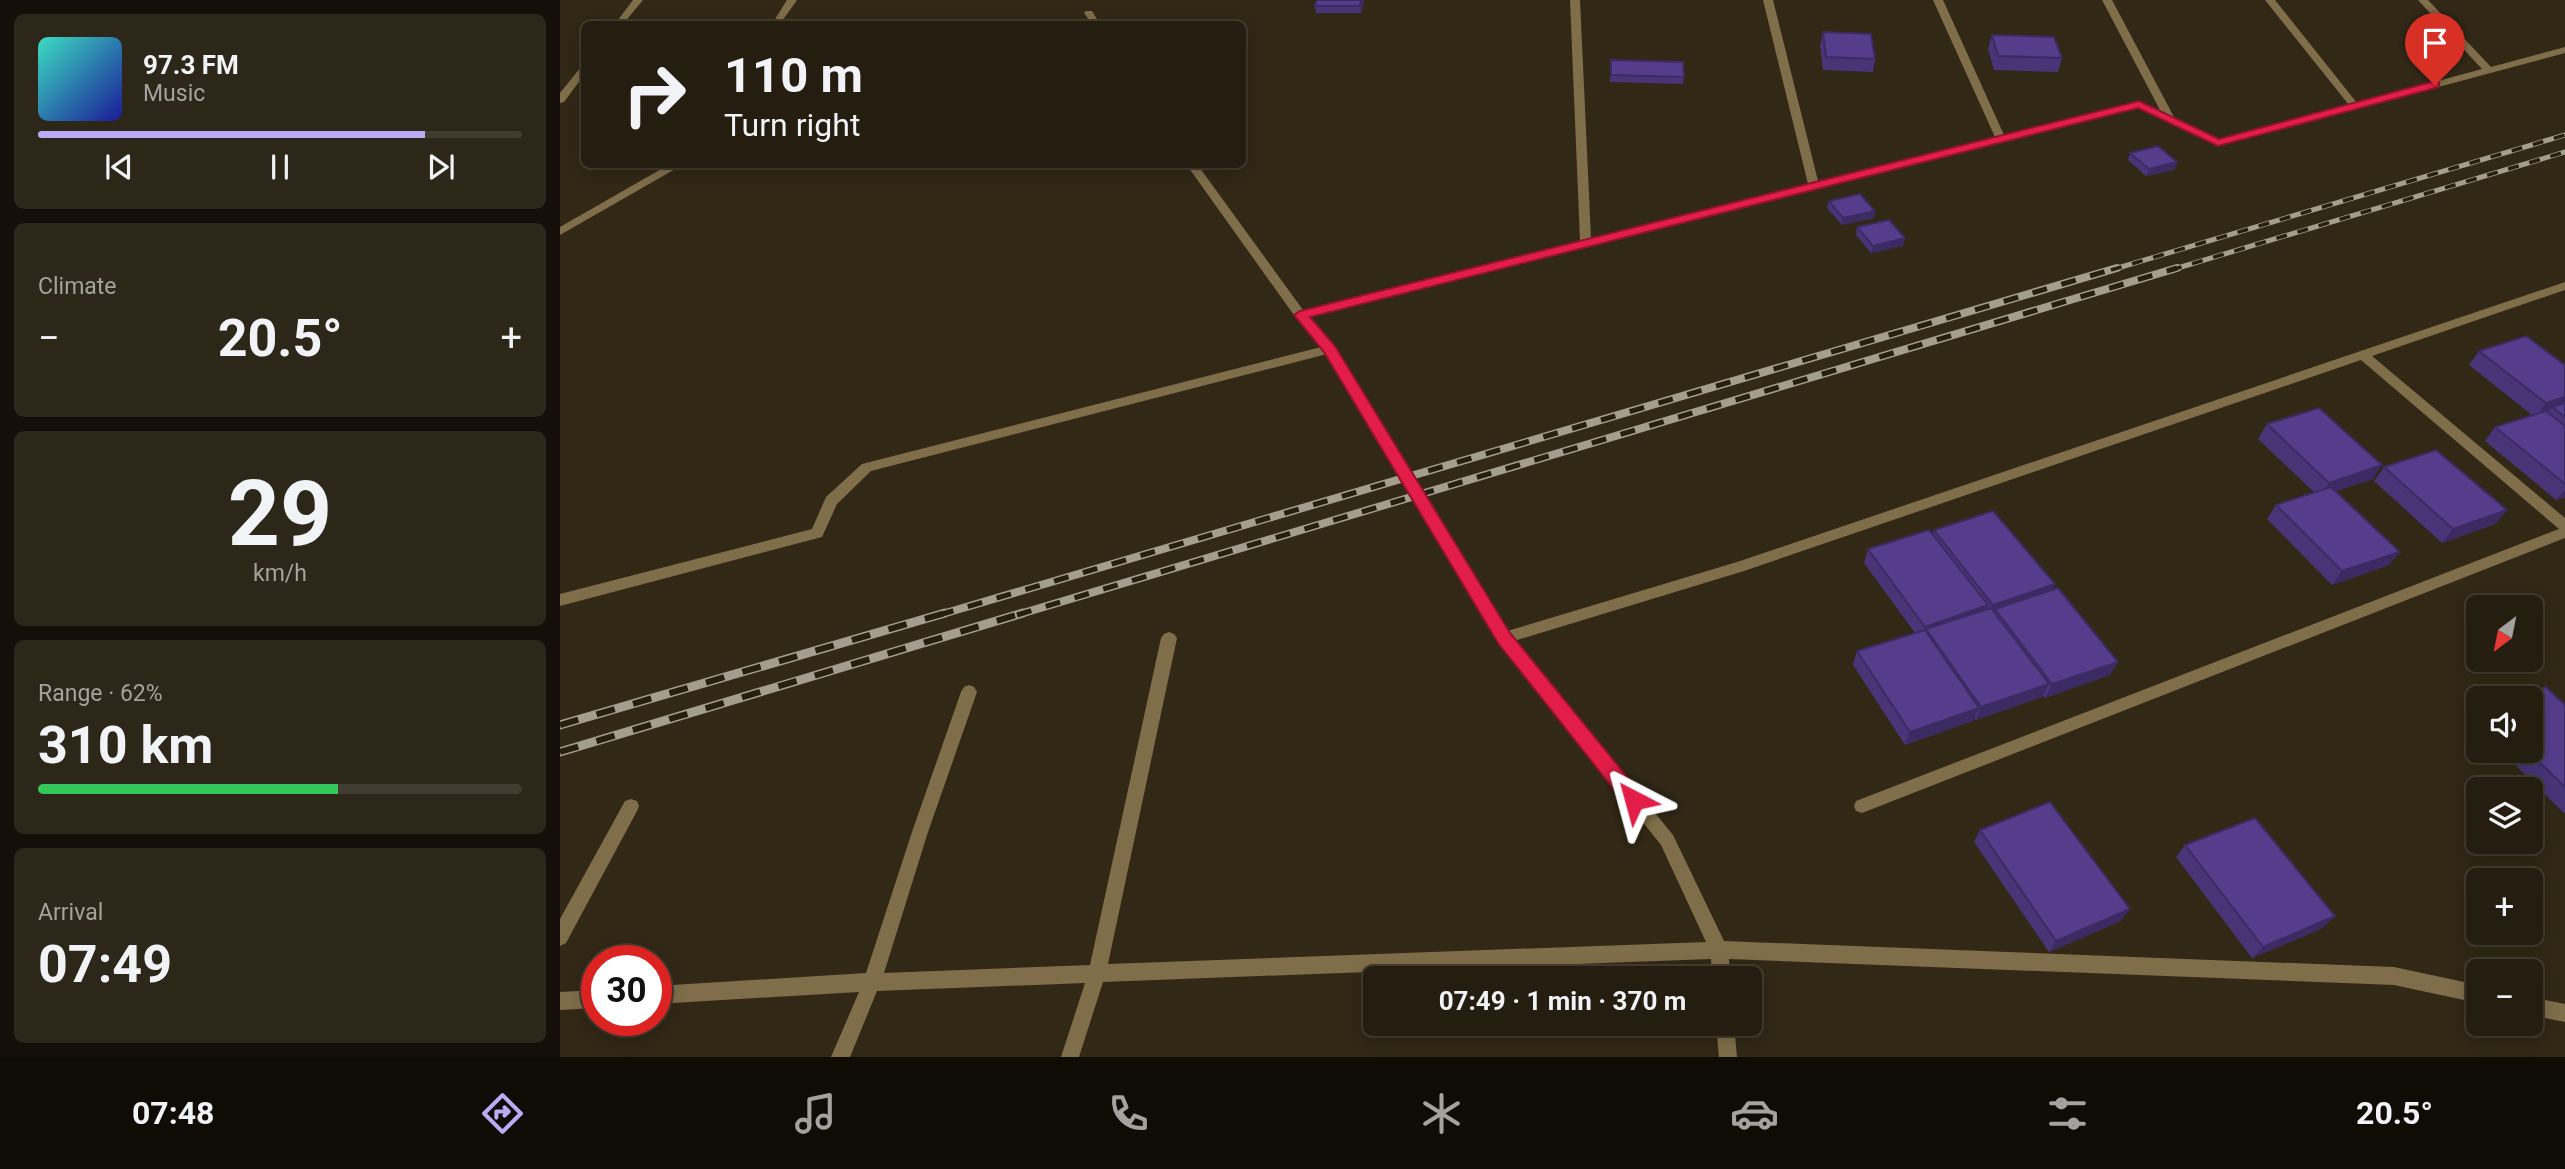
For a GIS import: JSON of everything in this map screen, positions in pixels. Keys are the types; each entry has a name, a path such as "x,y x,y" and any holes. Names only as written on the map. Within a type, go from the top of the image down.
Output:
{"street":[{"path":"621,21 638,0"},
{"path":"778,21 792,0"},
{"path":"1575,0 1586,245"},
{"path":"1768,0 1814,187"},
{"path":"1938,0 2001,139"},
{"path":"2107,0 2170,120"},
{"path":"2270,0 2356,106"},
{"path":"2423,0 2488,70"},
{"path":"1089,13 1094,21"},
{"path":"1300,315 2139,104 2218,143 2565,50"},
{"path":"560,100 581,73"},
{"path":"560,232 672,168"},
{"path":"1194,168 1300,315 1330,349 1504,638 1667,840 1719,950 1720,966"},
{"path":"1504,638 1739,567 2565,286"},
{"path":"560,600 817,533 831,501 867,467 1330,349"},
{"path":"2363,355 2565,526"},
{"path":"1861,806 2565,532"},
{"path":"1070,1057 1097,974 1169,638"},
{"path":"839,1057 872,982 969,692"},
{"path":"560,937 631,806"},
{"path":"672,994 872,982 1719,950 2394,976 2466,991"},
{"path":"560,1001 581,1000"},
{"path":"2543,1009 2565,1013"},
{"path":"1726,1036 1728,1057"}],"building":[{"path":"1317,0 1361,0 1360,6 1315,6"},
{"path":"1823,32 1871,34 1875,59 1826,57"},
{"path":"1992,35 2054,37 2062,58 1998,56"},
{"path":"1611,60 1683,62 1684,77 1611,75"},
{"path":"2158,146 2177,162 2149,169 2130,153"},
{"path":"1860,194 1875,211 1843,218 1829,201"},
{"path":"1889,220 1905,238 1873,246 1857,227"},
{"path":"2526,336 2565,365 2565,397 2546,403 2479,351"},
{"path":"2565,403 2565,417 2552,407"},
{"path":"2319,408 2382,465 2329,483 2267,424"},
{"path":"2546,411 2565,426 2565,484 2495,427"},
{"path":"2436,450 2507,510 2453,529 2384,467"},
{"path":"2331,487 2400,552 2342,571 2276,505"},
{"path":"1993,511 2055,584 1993,605 1934,530"},
{"path":"1929,530 1988,605 1925,627 1868,549"},
{"path":"2058,588 2118,662 2052,684 1995,609"},
{"path":"1991,608 2049,684 1981,707 1926,629"},
{"path":"1925,630 1979,708 1910,732 1857,651"},
{"path":"2546,687 2565,705 2565,787 2540,763 2543,763 2543,688"},
{"path":"2050,802 2130,909 2056,941 1980,830"},
{"path":"2255,818 2335,916 2263,947 2185,845"}],"railway":[{"path":"2111,270 2565,135"},
{"path":"2171,270 2565,152"},
{"path":"939,615 2117,268"},
{"path":"1017,615 2177,268"},
{"path":"560,725 945,613"},
{"path":"560,752 1023,613"}],"route":[{"path":"1634,800 1504,638 1330,349 1300,315 2139,104 2218,143 2435,85"}]}
